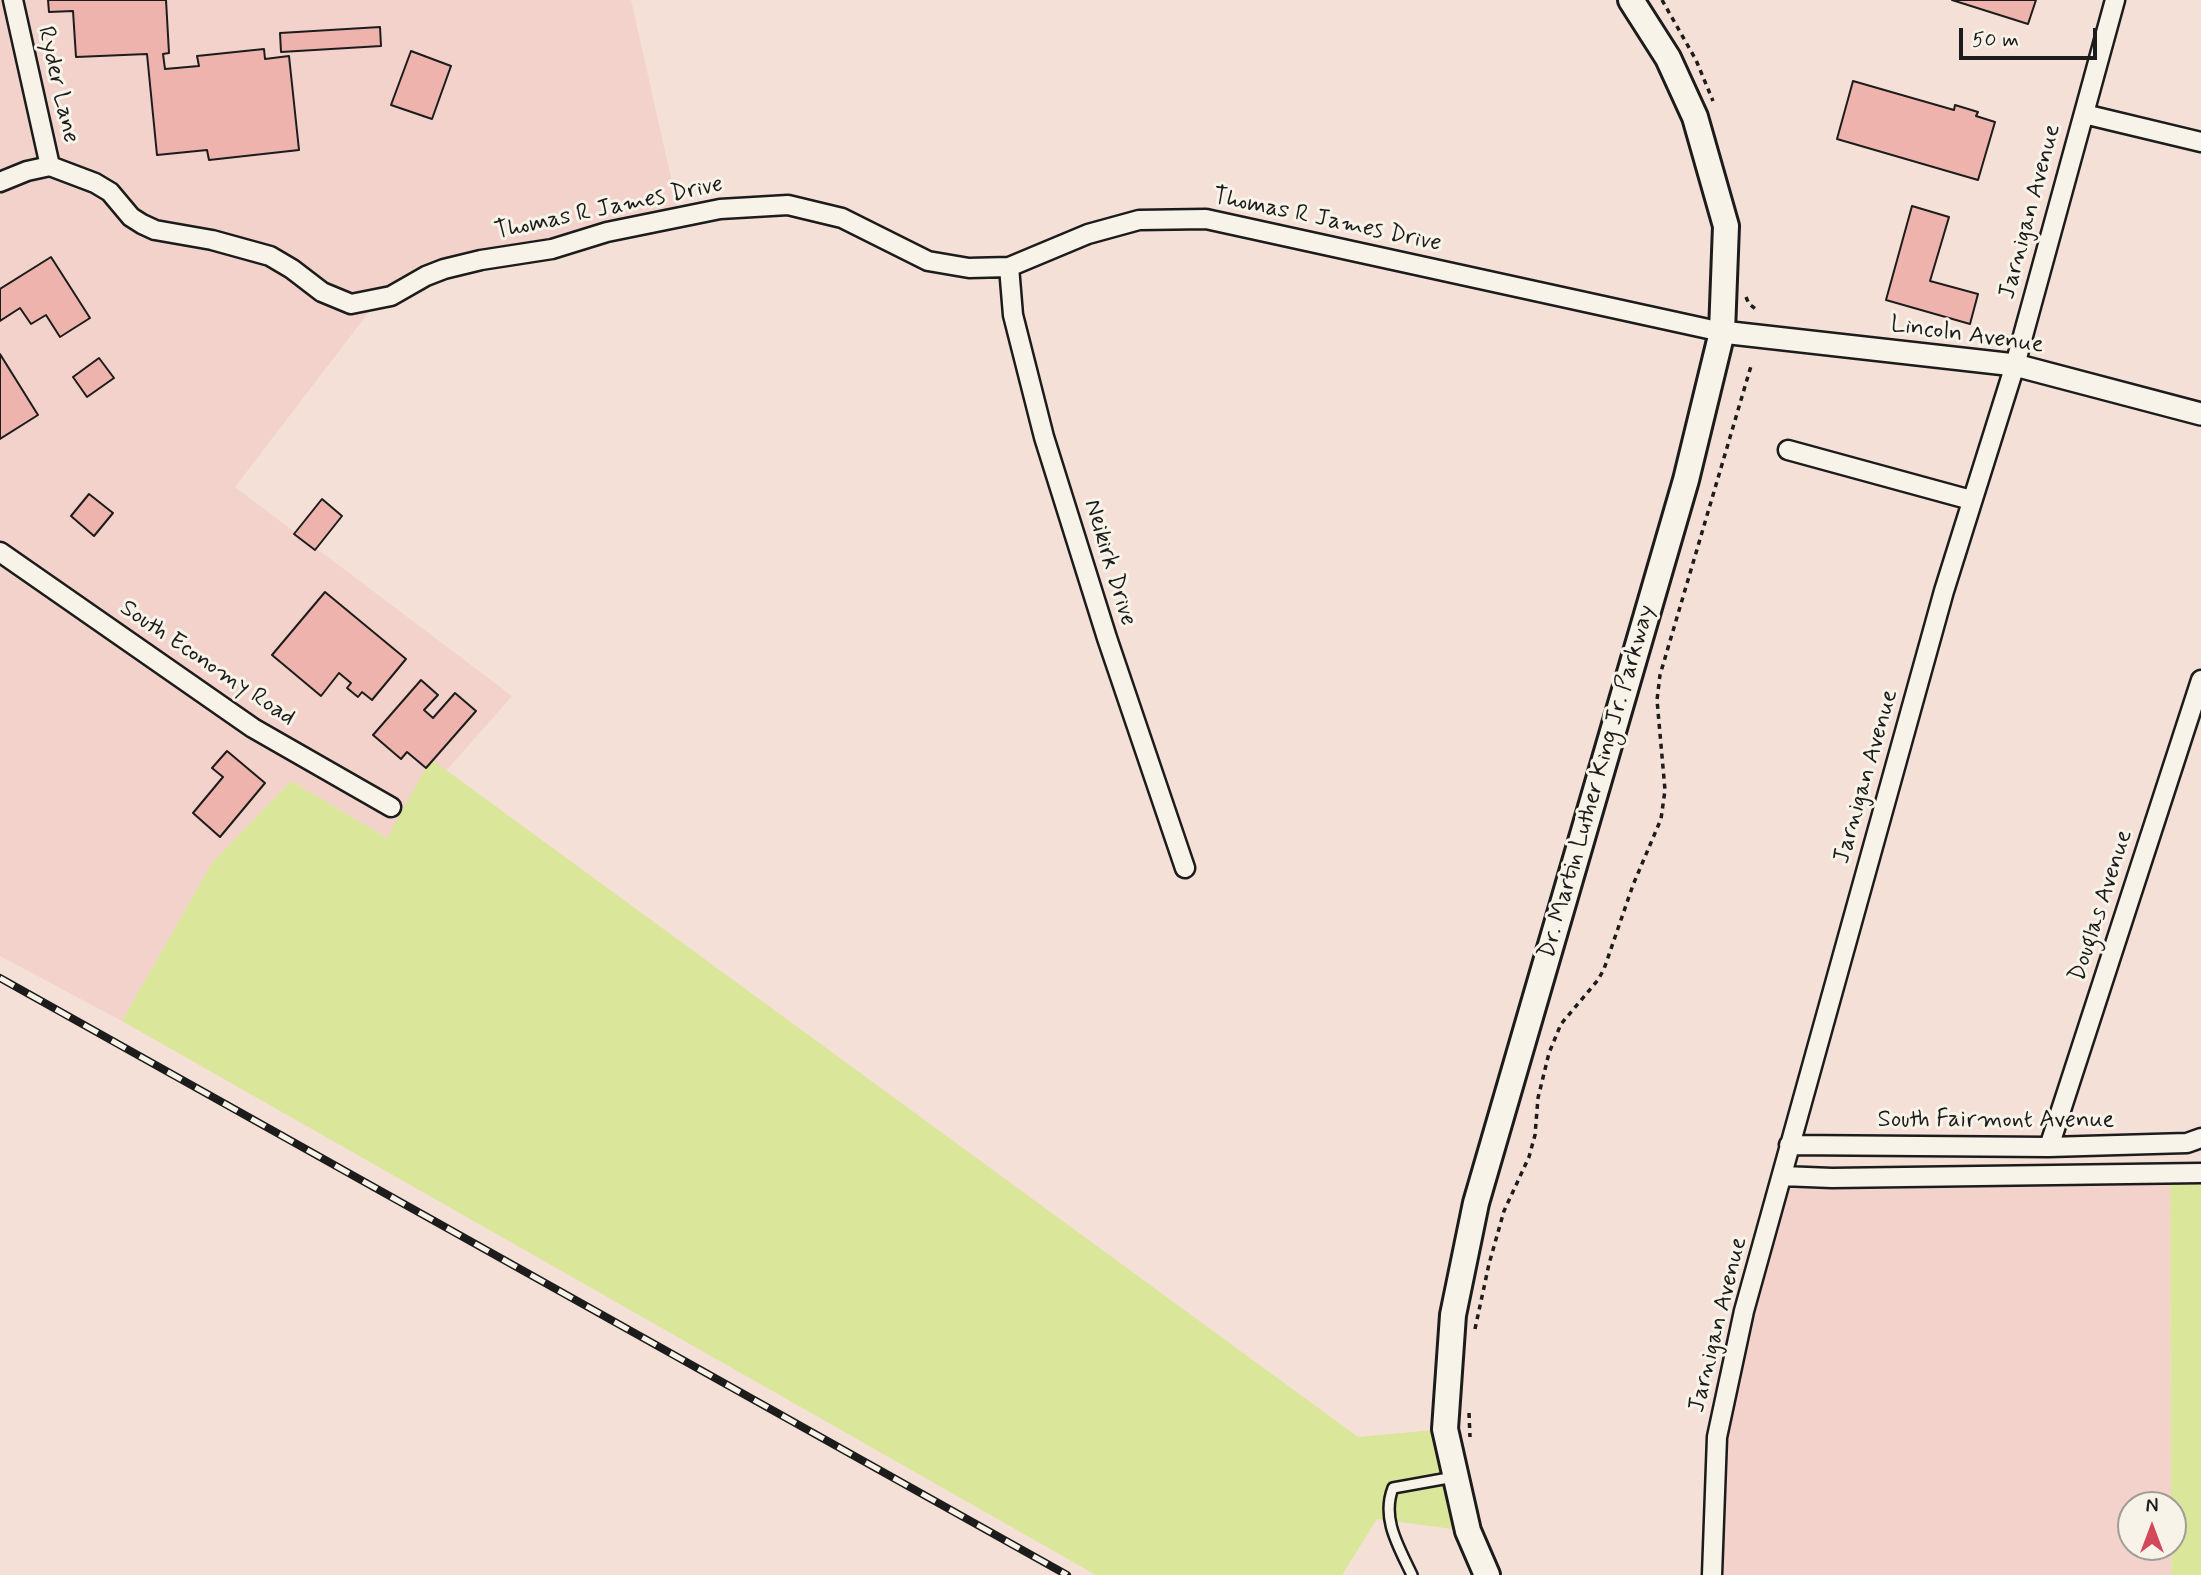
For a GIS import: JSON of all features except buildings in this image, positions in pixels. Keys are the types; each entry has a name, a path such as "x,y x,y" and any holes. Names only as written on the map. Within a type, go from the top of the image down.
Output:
{"main road":[{"name":"Dr. Martin Luther King Jr. Parkway","path":"1487,1575 1468,1531 1445,1429 1453,1315 1476,1203 1686,480 1722,332 1726,226 1695,117 1668,58 1631,0"}],"street":[{"name":"Ryder Lane","path":"13,0 50,166 95,183 110,192 131,217 142,225 155,230 212,240"},
{"name":"Jarnigan Avenue","path":"1712,1575 1717,1437 1744,1311 1971,500 2015,365 2115,0"},
{"path":"2084,114 2201,142"},
{"path":"0,181 50,166"},
{"name":"Thomas R James Drive","path":"212,240 270,256 322,292 351,304 391,296 426,276 468,263 552,249 607,232 720,209 788,205 842,218 928,261 969,268 1009,267 1088,234 1139,220 1206,219 1722,332"},
{"name":"Neikirk Drive","path":"1009,267 1013,315 1044,437 1107,638 1185,868"},
{"name":"Lincoln Avenue","path":"1722,332 2015,365 2201,414"},
{"path":"1788,450 1971,500"},
{"name":"South Economy Road","path":"0,552 253,728 391,807"},
{"name":"Douglas Avenue","path":"2049,1147 2201,680"},
{"name":"South Fairmont Avenue","path":"1789,1145 2049,1147 2187,1143 2201,1138"},
{"path":"1782,1176 1832,1178 2201,1173"}],"lane":[{"path":"1412,1575 1391,1530 1387,1502 1393,1488 1455,1477"}],"path":[{"path":"1475,1329 1504,1211 1529,1157 1535,1135 1538,1098 1549,1053 1561,1024 1598,981 1604,969 1633,885 1661,819 1665,790 1657,700 1660,675 1751,366"},
{"path":"1469,1400 1470,1448"}],"shaded area":[{"path":"0,0 631,0 678,209 643,224 451,266 424,292 375,304 235,487 512,696 387,838 291,781 212,863 122,1021 0,956"},
{"path":"2170,1174 2171,1491 2117,1491 2117,1561 2171,1561 2171,1575 1724,1575 1722,1492 1728,1419 1782,1176"}],"green space":[{"path":"431,759 1358,1437 1445,1429 1468,1531 1377,1519 1342,1575 1096,1575 122,1021 212,863 291,781 387,838"},
{"path":"2201,1173 2201,1575 2171,1575 2171,1561 2187,1561 2187,1491 2171,1491 2170,1174"}],"railway":[{"path":"0,978 1067,1575"}]}
